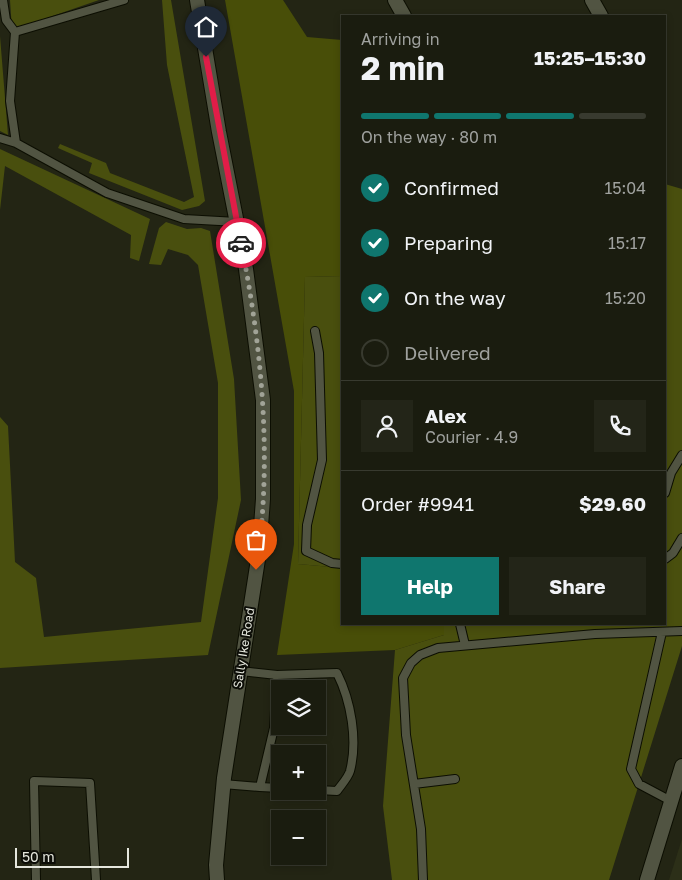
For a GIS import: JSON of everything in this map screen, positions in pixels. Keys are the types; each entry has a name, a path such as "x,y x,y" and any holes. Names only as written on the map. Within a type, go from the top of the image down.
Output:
{"main road":[{"name":"Sally Ike Road","path":"197,0 246,269 263,400 263,499 259,552 224,784 216,865 217,880"},
{"path":"395,0 403,15"},
{"path":"592,0 600,15"},
{"path":"647,880 682,766"}],"lane":[{"path":"4,0 6,20 15,32 10,100 16,143"},
{"path":"15,32 124,0"},
{"path":"0,138 16,143 107,193 184,219 237,222"},
{"path":"315,331 319,353 322,460 307,526 306,551 332,563 341,564"},
{"path":"666,490 671,473 682,455"},
{"path":"666,558 673,553 682,538"},
{"path":"460,625 465,645"},
{"path":"423,880 421,829 406,735 403,678 411,663 420,655 438,648 649,628 662,632 682,631"},
{"path":"662,632 631,769 639,784 671,802"},
{"path":"241,671 277,675 337,673 345,688 351,716 352,756 349,773 337,791 326,790"},
{"path":"260,787 274,728 277,675"},
{"path":"414,784 455,780"},
{"path":"36,880 34,781 90,783 96,880"},
{"path":"224,784 271,788"}],"shaded area":[{"path":"682,839 682,880 669,880"}],"green space":[{"path":"10,0 99,0 12,30"},
{"path":"162,0 171,0 205,201 199,206 182,210 89,173 92,163 58,148 60,144 106,163 110,173 184,202 194,197 167,65"},
{"path":"225,0 283,0 307,37 341,40 341,276 305,277 298,564 341,568 341,625 444,625 444,635 395,650 277,655 294,544 294,391"},
{"path":"0,36 8,135 0,131"},
{"path":"0,149 150,219 139,261 130,258 131,235 5,166 0,210"},
{"path":"666,184 682,189 682,646 609,880 392,880 383,806 395,650 444,635 444,625 666,625"},
{"path":"166,222 187,229 201,228 210,231 234,379 241,500 208,655 0,668 0,417 8,426 15,562 36,578 44,637 201,622 218,498 218,383 198,265 188,255 168,249 161,265 149,264 159,228"},
{"path":"341,276 341,568 298,564 305,277"}],"way so far":[{"path":"241,243 263,400 263,499 256,570"}],"route":[{"path":"206,57 241,243"}]}
